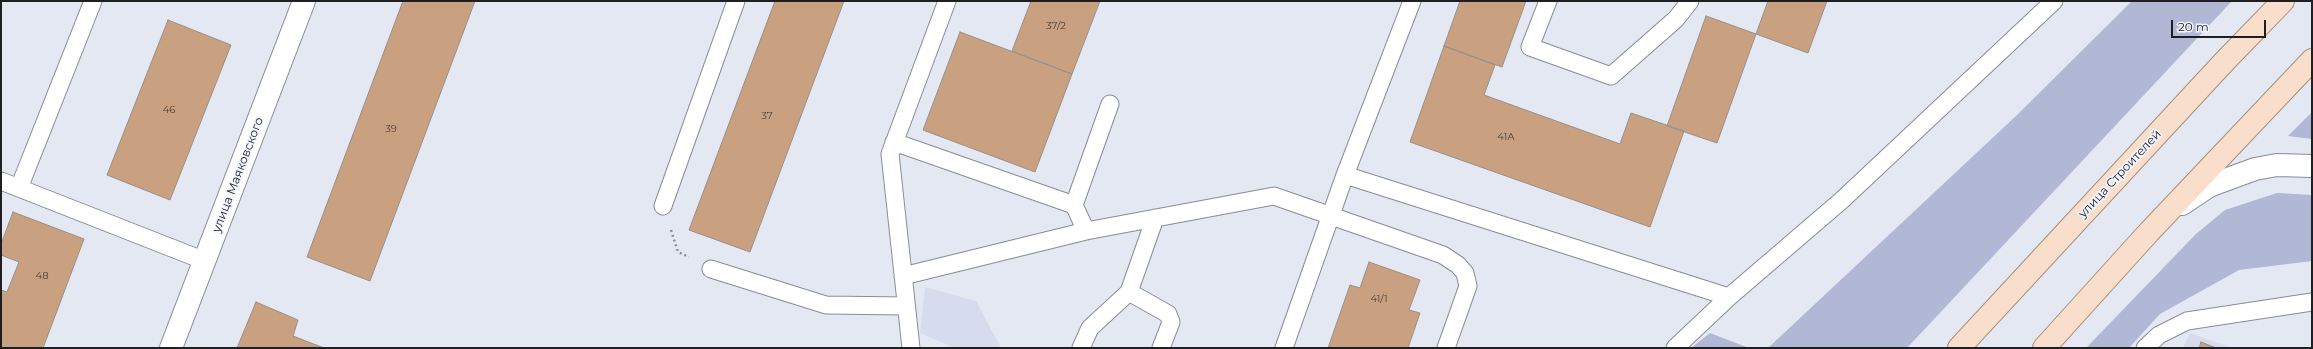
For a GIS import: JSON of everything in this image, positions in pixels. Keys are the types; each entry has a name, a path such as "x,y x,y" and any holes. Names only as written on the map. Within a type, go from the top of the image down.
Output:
{"main road":[{"name":"улица Строителей","path":"1959,348 2223,63 2283,1"},
{"path":"2044,348 2149,232 2312,60"}],"street":[{"name":"улица Маяковского","path":"171,348 304,1"},
{"path":"2149,232 2188,198 2209,186 2232,176 2255,169 2277,165 2312,166"}],"lane":[{"path":"19,188 93,1"},
{"path":"663,206 736,1"},
{"path":"911,348 890,154 947,1"},
{"path":"1284,348 1345,175 1412,1"},
{"path":"1548,1 1530,47 1612,76 1676,19 1690,1"},
{"path":"1676,348 1728,297 1842,200 2054,1"},
{"path":"1086,231 1074,205 1110,104"},
{"path":"894,142 1074,205"},
{"path":"1345,175 1728,297"},
{"path":"1,181 205,261"},
{"path":"903,276 1086,231 1274,196 1443,255 1458,265 1465,273 1468,286 1446,348"},
{"path":"1081,348 1090,328 1129,292 1155,218"},
{"path":"711,268 826,305 906,306"},
{"path":"1129,292 1168,314 1171,322 1161,348"},
{"path":"2145,348 2165,331 2187,321 2312,302"}],"path":[{"path":"663,206 678,252 711,268"}],"shaded area":[{"path":"2132,1 2232,1 1907,348 1768,348 2017,115"},
{"path":"2312,112 2312,139 2288,136"},
{"path":"2277,193 2312,195 2312,261 2239,270 2160,314 2129,348 2086,348 2196,234 2225,210"},
{"path":"925,287 976,301 1001,348 949,348 950,346 920,333"},
{"path":"1710,333 1749,348 1691,348"},
{"path":"2190,333 2233,348 2183,348"}],"building":[{"path":"403,1 475,1 370,281 307,257"},
{"path":"775,1 844,1 750,252 689,230"},
{"path":"1031,1 1100,1 1072,74 1012,51"},
{"path":"1460,1 1526,1 1502,67 1444,46"},
{"path":"1768,1 1827,1 1808,53 1756,34"},
{"path":"1706,16 1756,34 1717,143 1667,126"},
{"path":"168,20 231,45 170,200 107,175"},
{"path":"960,32 1072,74 1035,172 923,130"},
{"path":"1444,46 1495,65 1484,95 1620,144 1631,113 1684,131 1650,227 1410,142"},
{"path":"13,212 84,239 43,348 1,348 1,290 7,292 19,262 1,255 1,244"},
{"path":"1369,262 1420,280 1409,310 1420,313 1408,348 1328,348 1350,285 1360,288"},
{"path":"256,302 298,320 293,336 324,348 237,348"},
{"path":"2201,342 2216,348 2199,348"}]}
